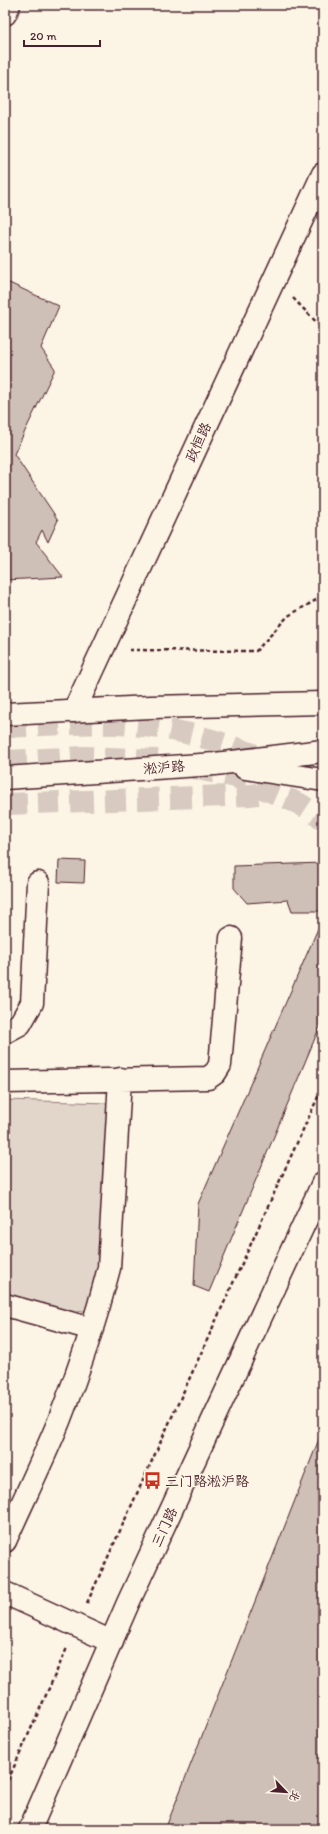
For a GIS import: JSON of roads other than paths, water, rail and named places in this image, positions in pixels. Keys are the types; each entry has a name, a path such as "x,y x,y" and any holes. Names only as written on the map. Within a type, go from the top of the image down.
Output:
{"street":[{"path":"5,14 9,5"},
{"name":"政恒路","path":"74,711 274,279 316,205 323,174"},
{"path":"5,714 151,707 323,703"},
{"name":"淞沪路","path":"5,778 215,764 323,752"},
{"path":"215,764 323,780"},
{"path":"5,1032 20,1024 32,1003 38,883"},
{"path":"5,1082 208,1078 215,1073 220,1065 231,938"},
{"path":"5,1541 59,1422 92,1329 109,1268 120,1079"},
{"name":"三门路","path":"30,1829 112,1642 323,1183"},
{"path":"5,1305 92,1329"},
{"path":"5,1594 112,1642"}],"tunnel":[{"path":"5,727 90,724 158,728 191,734 208,739 270,761"},
{"path":"5,761 84,757 158,760"},
{"path":"193,768 236,777 300,804 323,819"},
{"path":"5,804 251,795 269,792"}],"place":[{"name":"三门路淞沪路","path":"152,1481"}]}
